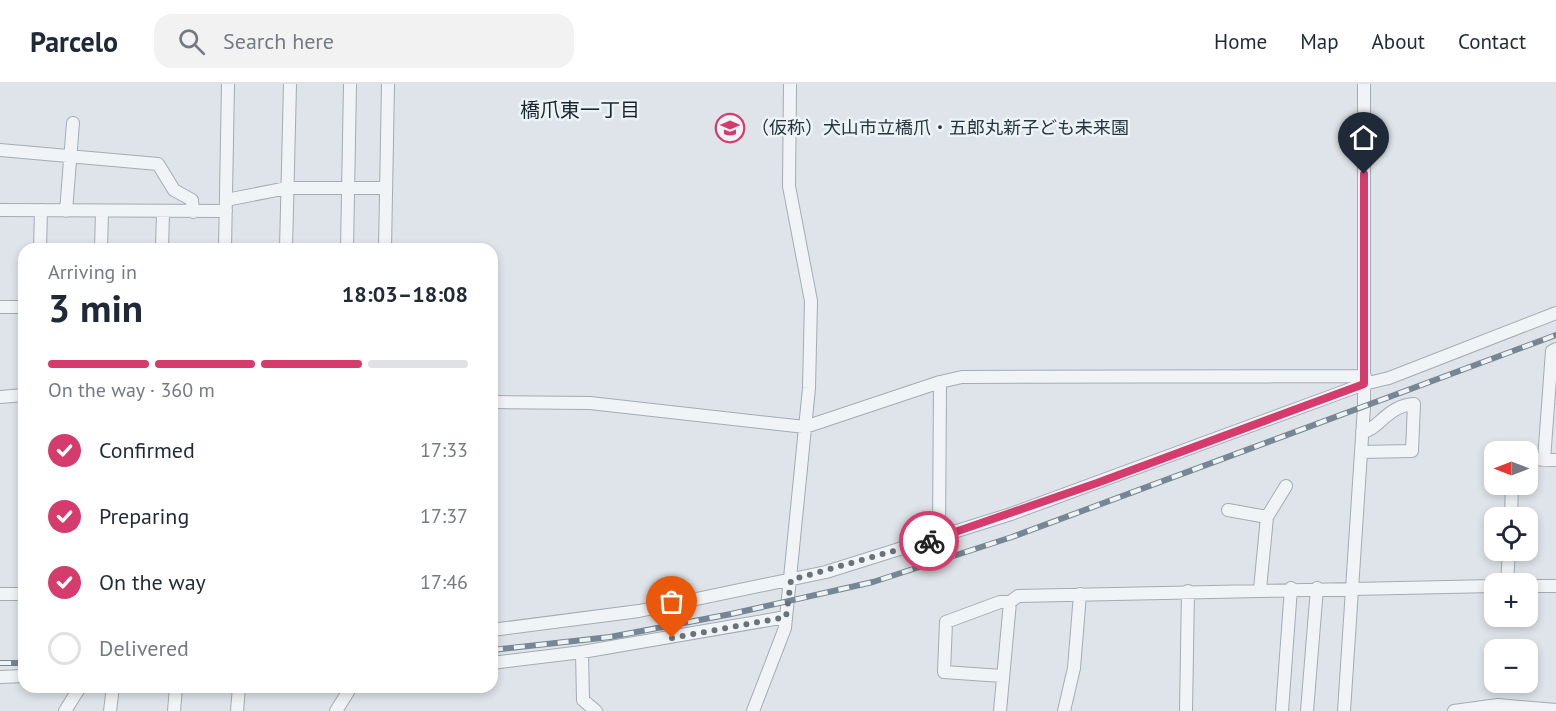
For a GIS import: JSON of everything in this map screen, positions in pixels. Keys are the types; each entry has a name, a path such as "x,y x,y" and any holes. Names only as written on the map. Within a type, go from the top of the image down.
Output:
{"street":[{"path":"225,243 228,84"},
{"path":"286,243 290,84"},
{"path":"347,243 350,84"},
{"path":"385,243 388,84"},
{"path":"753,711 785,628 805,427 811,301 789,186 790,84"},
{"path":"1344,711 1364,380 1364,84"},
{"path":"66,211 73,123"},
{"path":"0,150 158,164 174,190 192,200 193,212"},
{"path":"0,210 193,212 226,206 288,188 386,188"},
{"path":"40,243 41,210"},
{"path":"101,243 102,211"},
{"path":"162,243 163,212"},
{"path":"0,307 18,308"},
{"path":"498,402 590,403 805,427 940,382 962,377 1364,380 1389,378 1556,313"},
{"path":"1550,460 1552,351 1556,350"},
{"path":"498,629 639,611 791,580 939,538 1097,483 1364,380"},
{"path":"939,538 940,382"},
{"path":"0,397 18,396"},
{"path":"1361,452 1412,451 1414,404 1406,404 1387,412 1367,432 1362,432"},
{"path":"1260,589 1267,516 1286,486"},
{"path":"1228,510 1267,516"},
{"path":"1002,676 944,672 946,622 1000,602 1010,602 1018,596 1291,588 1484,586"},
{"path":"1538,586 1556,586"},
{"path":"1282,711 1291,588"},
{"path":"1307,711 1317,588"},
{"path":"1186,711 1188,591"},
{"path":"0,594 18,594"},
{"path":"1064,711 1074,668 1080,594"},
{"path":"1000,711 1010,602"},
{"path":"498,662 582,652 786,617"},
{"path":"582,652 583,700 596,711"},
{"path":"0,677 18,676"},
{"path":"65,711 76,693"},
{"path":"110,711 112,693"},
{"path":"174,711 176,693"},
{"path":"237,711 238,693"},
{"path":"336,711 347,693"},
{"path":"1454,711 1498,705 1556,710"}],"railway":[{"path":"498,649 610,637 731,614 873,582 1012,537 1556,335"},
{"path":"0,663 18,663"}],"way so far":[{"path":"672,638 786,617 791,580 826,572 929,541"}],"place":[{"name":"（仮称）犬山市立橋爪・五郎丸新子ども未来園","path":"730,128"}],"district":[{"name":"橋爪東一丁目","path":"580,110"}],"route":[{"path":"929,541 1097,483 1364,384 1364,174"}]}
